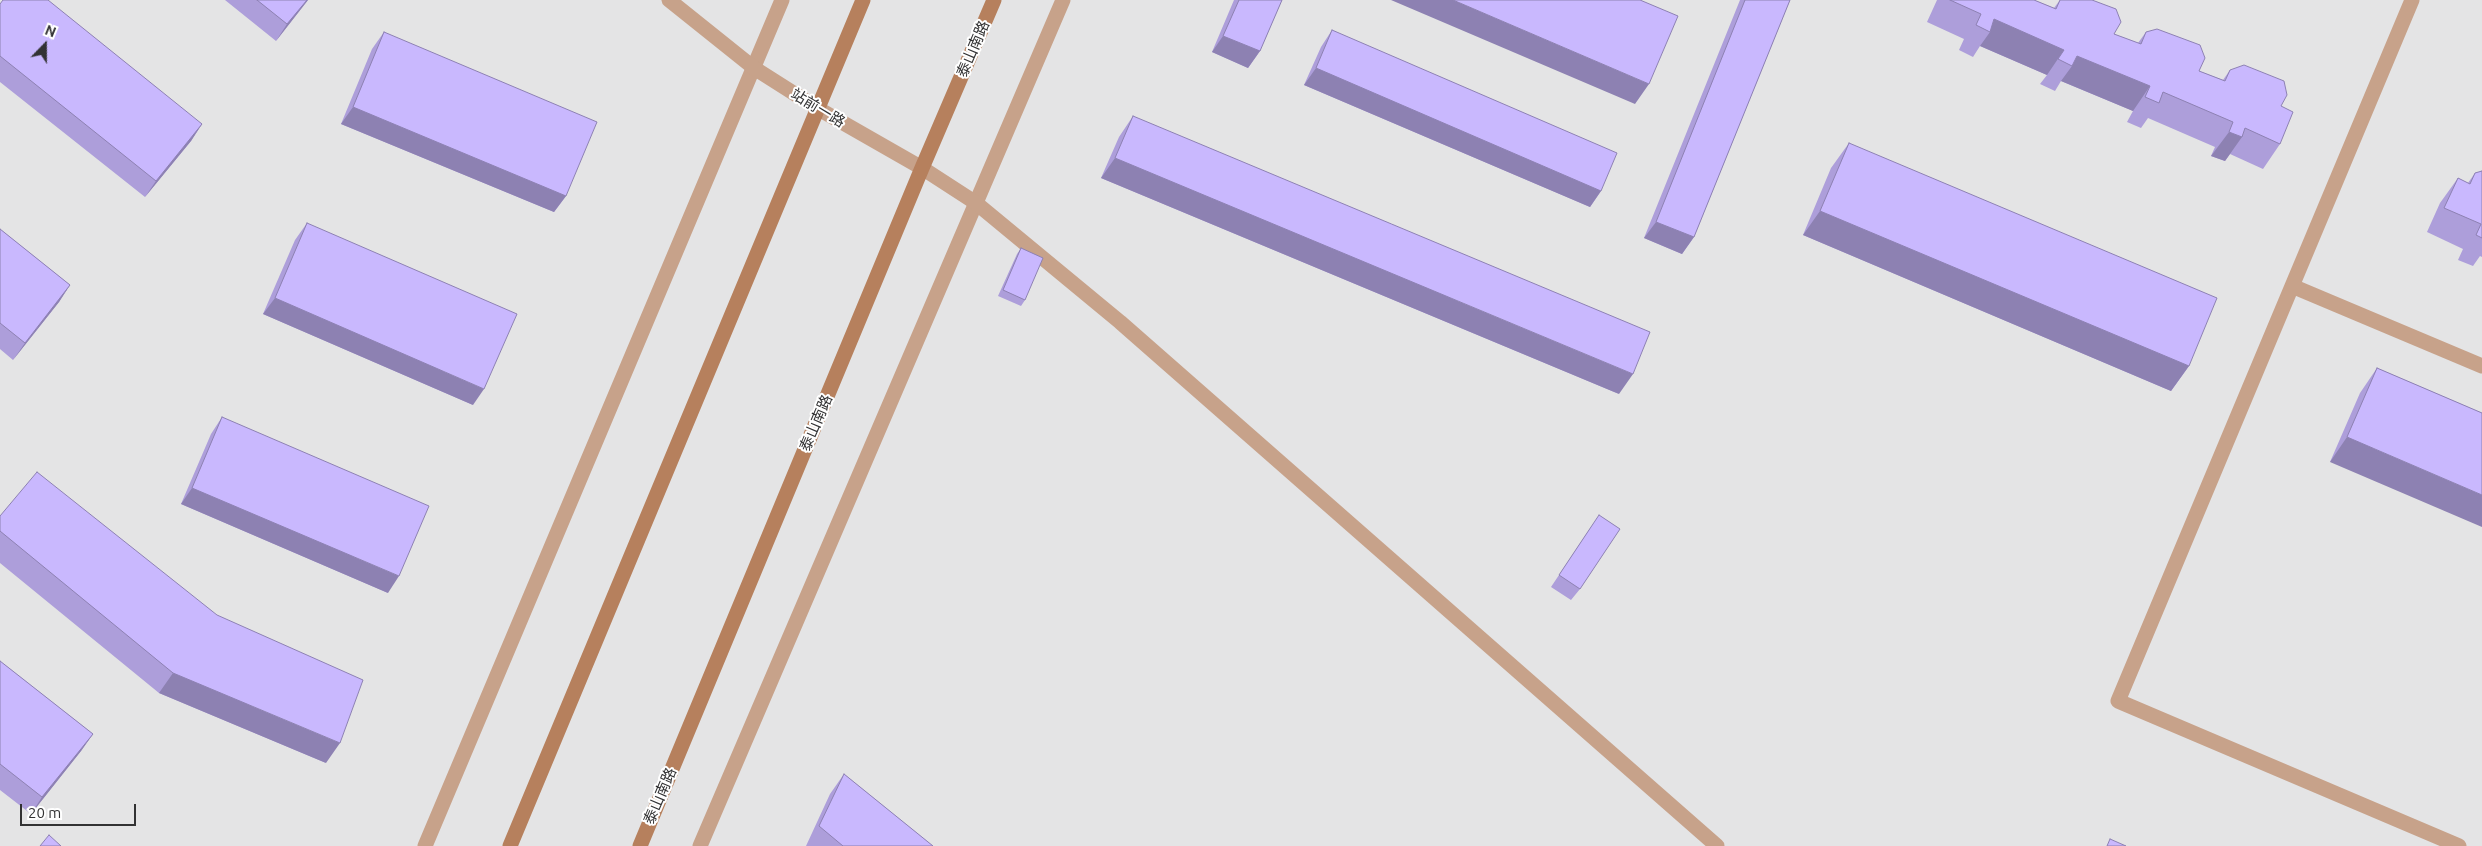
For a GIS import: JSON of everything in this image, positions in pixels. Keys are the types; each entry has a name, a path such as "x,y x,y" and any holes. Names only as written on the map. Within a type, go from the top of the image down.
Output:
{"street":[{"name":"站前一路","path":"669,0 754,68 817,108 922,168 976,203 1120,322 1717,846"},
{"path":"426,846 782,0"},
{"path":"510,846 863,0"},
{"name":"泰山南路","path":"640,846 922,168 994,0"},
{"path":"700,846 1063,0"},
{"path":"2412,0 2118,701 2452,845"},
{"path":"2292,286 2482,366"}],"building":[{"path":"3,0 48,0 202,124 156,181 0,56 0,4"},
{"path":"257,0 307,0 287,24"},
{"path":"1239,0 1282,0 1260,51 1223,36"},
{"path":"1453,0 1640,0 1678,16 1649,84"},
{"path":"1745,0 1790,0 1694,237 1656,222"},
{"path":"1950,0 2034,0 2056,9 2060,0 2092,0 2116,9 2121,22 2114,34 2141,44 2146,32 2157,29 2200,45 2205,58 2199,71 2225,81 2230,70 2244,65 2284,81 2287,95 2281,106 2293,112 2280,144 2245,128 2242,137 2229,132 2233,122 2163,92 2159,103 2145,97 2150,86 2077,56 2072,66 2058,59 2064,50 1994,19 1990,32 1976,25 1981,14"},
{"path":"1332,30 1617,153 1601,191 1316,68"},
{"path":"384,32 597,122 566,196 353,107"},
{"path":"1133,116 1650,332 1633,374 1115,158"},
{"path":"1849,143 2217,298 2189,366 1820,211"},
{"path":"2482,171 2482,238 2476,235 2481,224 2444,208 2458,178 2470,184 2475,173"},
{"path":"307,223 517,314 484,389 275,298"},
{"path":"0,229 70,285 25,343 0,323"},
{"path":"1021,248 1043,258 1025,300 1003,290"},
{"path":"2377,368 2482,413 2482,495 2347,437"},
{"path":"222,417 429,506 399,576 192,488"},
{"path":"37,472 217,615 363,680 340,743 173,673 0,531 0,516"},
{"path":"1599,515 1620,529 1580,589 1559,575"},
{"path":"0,661 93,734 42,797 0,764"},
{"path":"844,774 933,846 843,846 819,826"},
{"path":"49,835 61,846 40,846"},
{"path":"2110,839 2126,846 2107,846"}]}
